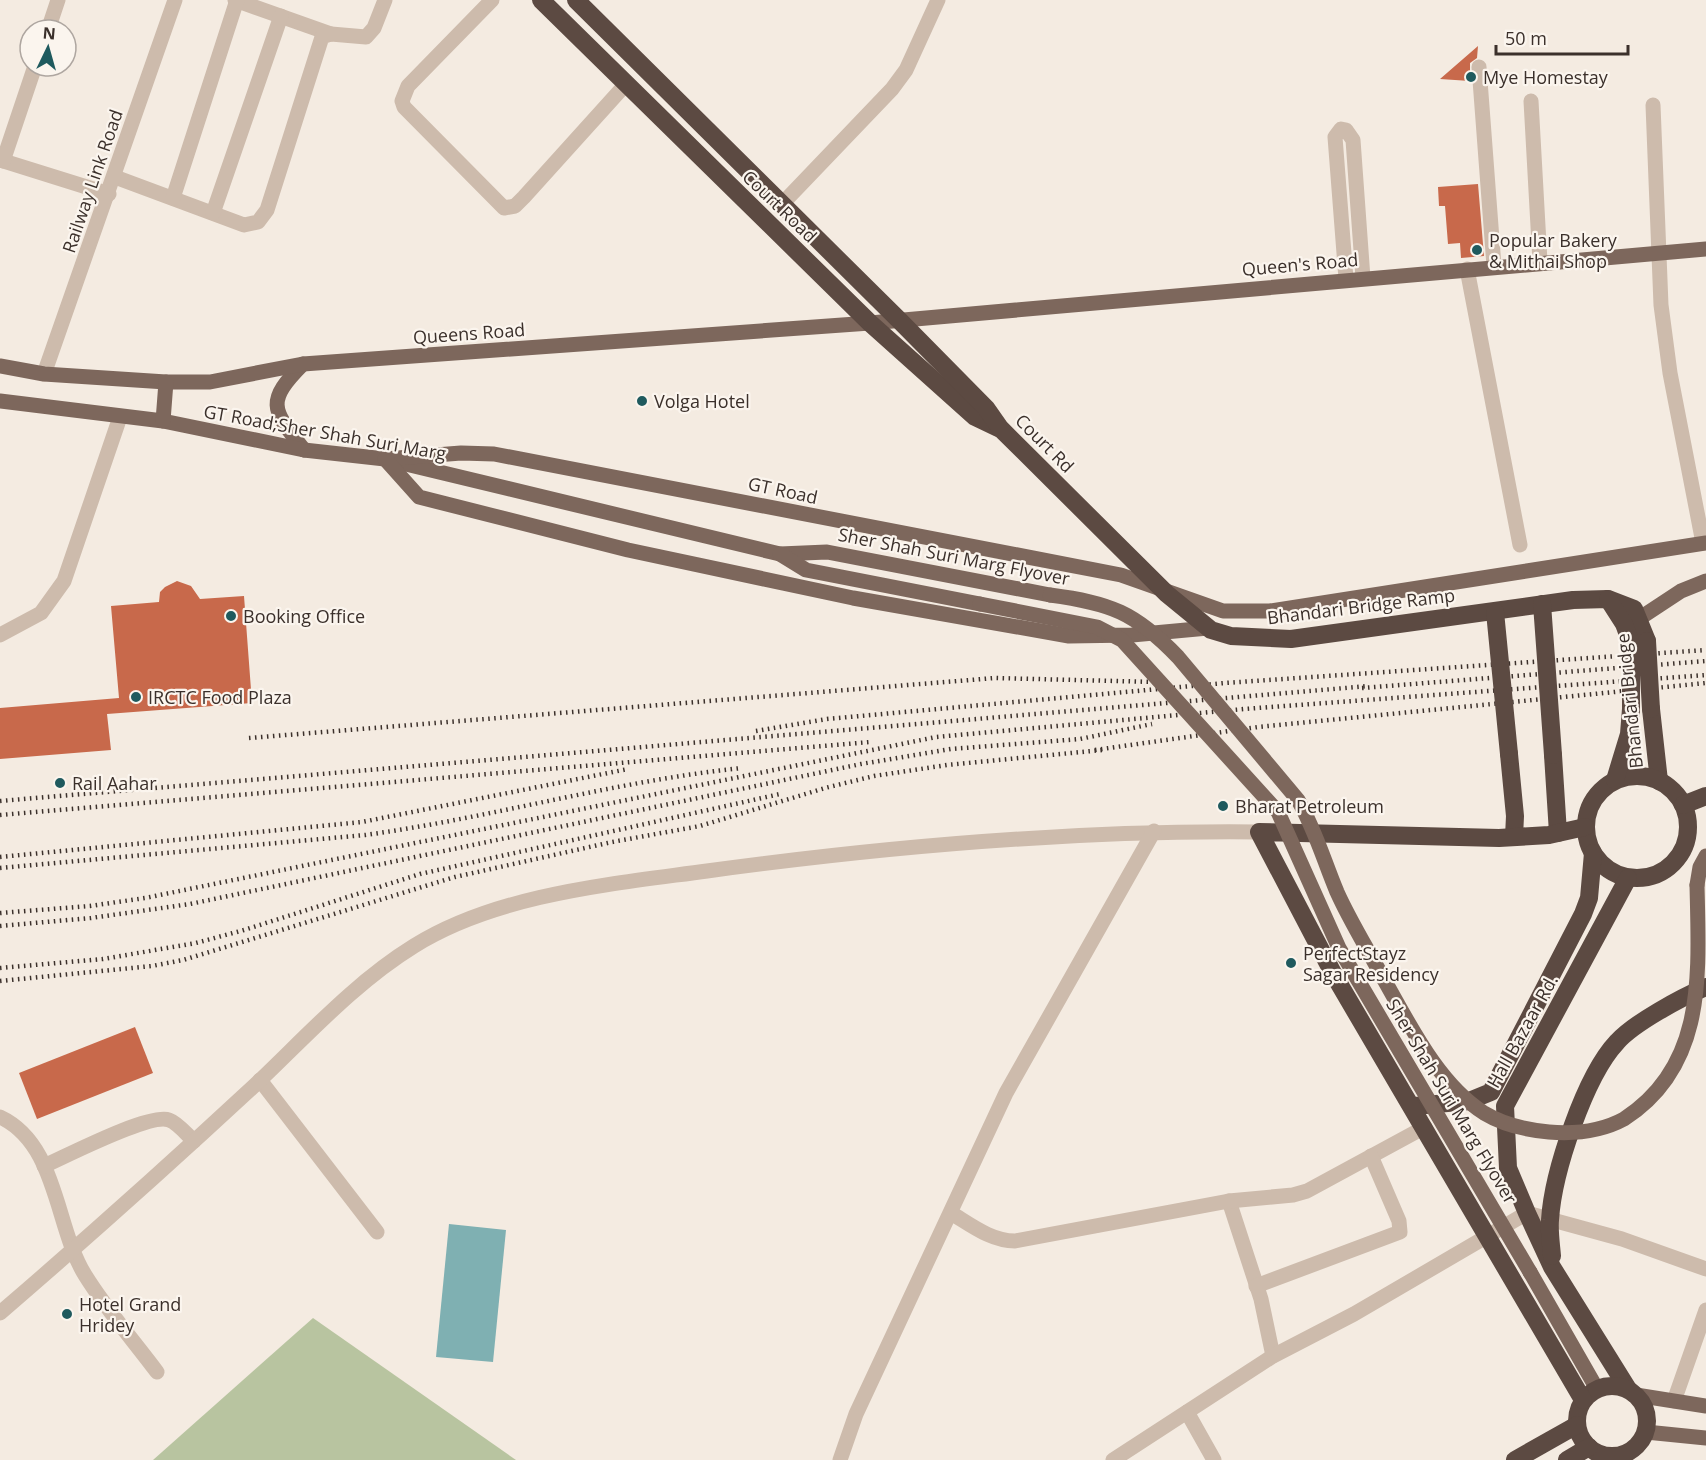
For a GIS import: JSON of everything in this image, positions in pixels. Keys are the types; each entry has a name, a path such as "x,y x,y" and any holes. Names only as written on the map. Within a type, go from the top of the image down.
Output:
{"highway":[{"name":"Court Road","path":"541,0 870,323 975,417 1000,428"},
{"name":"Court Road","path":"576,0 898,319"},
{"name":"Court Rd","path":"898,319 986,408 1000,428 1167,594"},
{"name":"Bhandari Bridge Ramp","path":"1167,594 1210,629 1231,636 1291,639 1542,604 1608,598"},
{"path":"1608,598 1629,605 1640,618"},
{"name":"Bhandari Bridge","path":"1608,598 1624,624 1639,642 1652,709 1659,781"},
{"path":"1542,604 1558,833"},
{"path":"1494,612 1515,816 1514,837"},
{"name":"Bhandari Bridge","path":"1615,780 1629,734 1640,618"},
{"path":"1645,776 1659,781 1676,794 1683,805 1689,832 1682,853 1676,862 1662,873 1645,879 1628,878 1612,873 1598,862 1593,853 1585,827 1590,804 1602,789 1615,780 1645,776"},
{"path":"1683,805 1706,796"},
{"path":"1585,827 1558,833 1514,837 1259,832 1334,975 1487,1235 1590,1394"},
{"path":"1413,1107 1469,1101 1491,1092 1545,991 1589,898 1593,853"},
{"name":"Hall Bazaar Rd.","path":"1628,878 1505,1106 1508,1167 1527,1213 1552,1267 1632,1392"},
{"path":"1552,1267 1550,1219 1563,1156 1588,1088 1617,1041 1678,998 1706,987"},
{"path":"1618,1386 1632,1392 1644,1406 1647,1418 1646,1432 1634,1448 1616,1458 1597,1453 1583,1441 1576,1425 1578,1412 1590,1394 1618,1386"},
{"path":"1515,1460 1576,1425"},
{"path":"1567,1460 1589,1448"}],"main road":[{"name":"Queen's Road","path":"898,319 1706,249"},
{"name":"Queens Road","path":"44,374 166,382 210,382 303,364 870,323 898,319"},
{"path":"303,364 282,385 276,401 281,420 304,450"},
{"path":"0,366 44,374"},
{"path":"163,421 166,382"},
{"name":"GT Road;Sher Shah Suri Marg","path":"0,401 163,421 304,450 385,459 780,555"},
{"name":"GT Road","path":"385,459 461,453 494,454 1121,575 1167,594 1223,611 1270,612 1705,543"},
{"path":"385,459 419,497 628,550 842,596 1069,636 1132,635 1210,629"},
{"name":"Sher Shah Suri Marg Flyover","path":"780,555 827,552 1050,595 1093,601 1129,614 1178,657 1298,800 1308,817 1337,892 1358,933 1433,1059 1462,1095 1484,1113 1505,1124 1530,1130 1563,1133 1595,1130 1623,1120 1647,1104 1670,1081 1686,1056 1700,1009 1697,885 1700,867 1706,856"},
{"name":"Sher Shah Suri Marg Flyover","path":"780,555 806,570 1097,627 1122,640 1278,812 1339,948 1530,1272 1590,1394"},
{"path":"1640,618 1681,591 1706,581"},
{"path":"1632,1392 1706,1406"},
{"path":"1646,1432 1706,1438"}],"street":[{"path":"52,18 58,0"},
{"name":"Railway Link Road","path":"44,374 115,177 175,0"},
{"path":"173,198 236,0 332,33 366,37 374,28 385,0"},
{"path":"492,0 408,86 402,100 404,107 504,208 515,206 524,197 626,84"},
{"path":"782,204 892,89 906,70 938,0"},
{"path":"213,213 281,16"},
{"path":"115,177 244,225 253,225 262,218 322,38 332,33"},
{"path":"1479,67 1494,266"},
{"path":"32,78 2,160 109,194"},
{"path":"1531,101 1540,262"},
{"path":"1653,105 1658,253 1670,373 1705,543"},
{"path":"1346,279 1335,137 1341,129 1346,130 1353,140 1363,278"},
{"path":"1467,269 1520,544"},
{"path":"0,634 41,613 64,581 120,417"},
{"path":"0,1313 194,1141 380,969 417,944 470,918 549,897 618,883 785,861 1052,836 1154,831 1259,832"},
{"path":"840,1460 856,1414 1006,1093 1154,831"},
{"path":"260,1080 377,1232"},
{"path":"0,1117 13,1123 33,1144 44,1166 72,1250 85,1275 157,1372"},
{"path":"44,1166 132,1127 160,1119 171,1120 194,1141"},
{"path":"951,1213 983,1233 997,1239 1016,1241 1229,1201 1293,1195 1307,1191 1425,1127"},
{"path":"1256,1286 1400,1232 1400,1221 1371,1156"},
{"path":"1229,1201 1268,1326 1273,1356"},
{"path":"1113,1460 1273,1356 1354,1314 1527,1213 1622,1239 1706,1269"},
{"path":"1674,1401 1706,1310"},
{"path":"1187,1412 1214,1460"}],"green space":[{"path":"313,1318 516,1460 153,1460"}],"water":[{"path":"449,1224 506,1230 493,1362 436,1357"}],"building":[{"path":"1478,46 1477,58 1470,63 1470,81 1440,79"},
{"path":"1478,184 1484,256 1461,258 1460,243 1448,244 1445,206 1439,206 1438,187"},
{"path":"177,581 191,586 200,599 244,596 252,703 107,714 111,750 0,759 0,708 119,698 111,606 159,602 160,592"},
{"path":"135,1027 153,1073 37,1119 19,1073"}],"railway":[{"path":"756,731 827,719 1225,683 1706,650"},
{"path":"1362,688 1706,661"},
{"path":"0,913 90,906 145,898 936,737 1244,709 1706,675"},
{"path":"249,738 995,678 1156,682"},
{"path":"1095,750 1258,727 1706,683"},
{"path":"0,801 1369,686"},
{"path":"0,926 91,918 190,904 861,764 951,749 1080,739 1152,724"},
{"path":"0,815 870,742"},
{"path":"0,981 152,966 183,960 455,877 612,842 700,826 825,788 874,776 947,765 1102,750"},
{"path":"0,868 365,835 412,828 600,790 742,768"},
{"path":"0,857 362,822 628,769"},
{"path":"0,968 103,959 196,943 420,874 780,794"}],"place":[{"name":"Mye Homestay","path":"1471,77"},
{"name":"Popular Bakery & Mithai Shop","path":"1477,250"},
{"name":"Volga Hotel","path":"642,401"},
{"name":"Booking Office","path":"231,616"},
{"name":"IRCTC Food Plaza","path":"136,697"},
{"name":"Rail Aahar","path":"60,783"},
{"name":"Bharat Petroleum","path":"1223,806"},
{"name":"PerfectStayz Sagar Residency","path":"1291,963"},
{"name":"Hotel Grand Hridey","path":"67,1314"}]}
